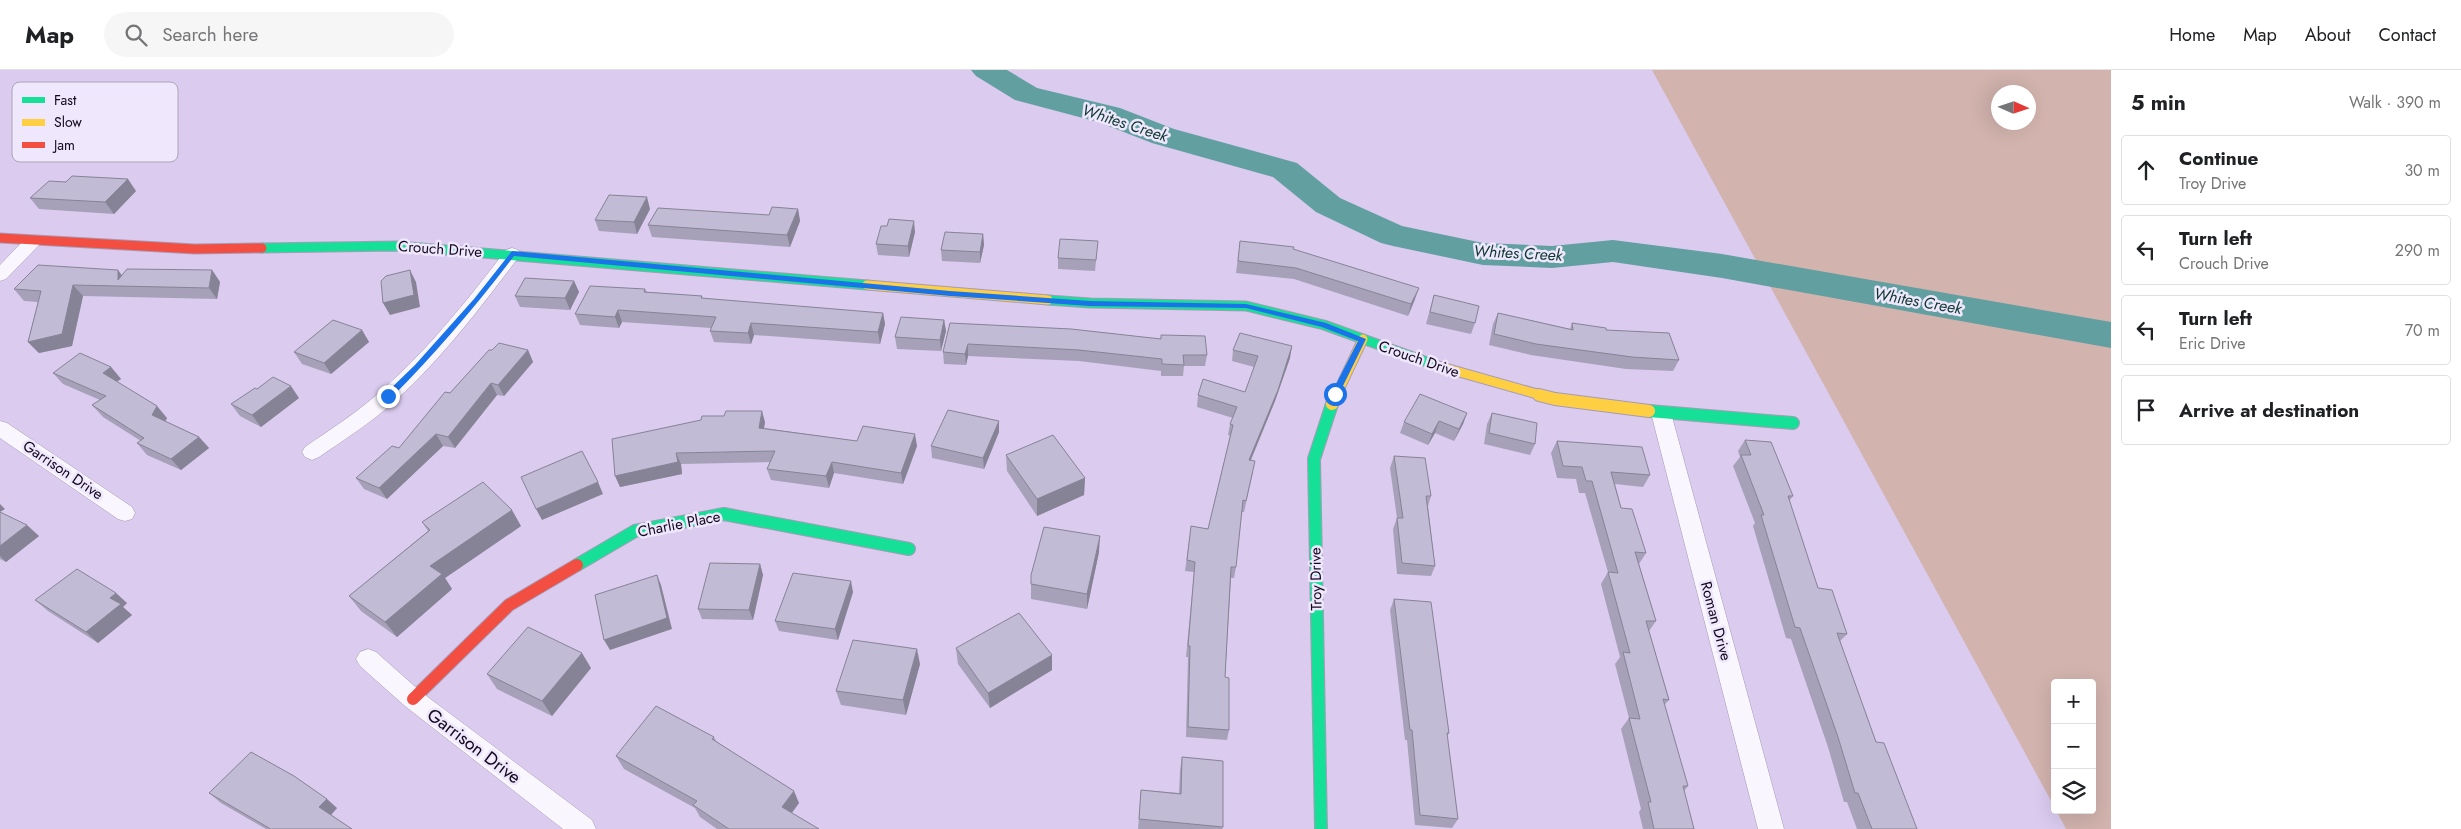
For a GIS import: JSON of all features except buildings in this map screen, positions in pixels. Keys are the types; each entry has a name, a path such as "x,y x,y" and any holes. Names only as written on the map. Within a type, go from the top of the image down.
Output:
{"street":[{"name":"Crouch Drive","path":"0,238 195,249 398,246 512,254 950,293 1090,303 1246,306 1324,325 1453,372 1555,399 1661,412 1793,422"},
{"path":"0,275 33,241"},
{"path":"312,452 388,396 418,367 476,301 512,254"},
{"name":"Troy Drive","path":"1321,829 1314,459 1335,394 1363,339"},
{"name":"Roman Drive","path":"1661,412 1771,829"},
{"name":"Garrison Drive","path":"0,428 125,513"},
{"name":"Charlie Place","path":"413,699 509,605 635,531 724,514 909,549"},
{"name":"Garrison Drive","path":"368,659 413,699 584,829"}],"shaded area":[{"path":"1652,70 2111,70 2111,829 2066,829 2058,814 2096,814 2096,679 2051,679 2051,801"}],"waterway":[{"name":"Whites Creek","path":"986,70 1026,94 1109,115 1163,136 1285,170 1328,205 1393,235 1483,254 1552,257 1613,251 1722,266 2111,335"}],"traffic: fast":[{"path":"262,248 398,246 867,285"},
{"path":"1048,300 1090,303 1246,306 1324,325 1438,366"},
{"path":"1321,829 1314,459 1332,404"},
{"path":"1649,411 1793,423"},
{"path":"577,565 635,531 724,514 909,549"}],"traffic: slow":[{"path":"867,285 1048,300"},
{"path":"1332,404 1363,339"},
{"path":"1438,366 1555,399 1649,411"}],"traffic: jam":[{"path":"0,238 195,249 262,248"},
{"path":"413,699 509,605 577,565"}],"route":[{"path":"388,396 418,367 476,301 512,254 950,293 1090,303 1142,305 1221,304 1246,306 1324,325 1363,339 1335,394"}]}
